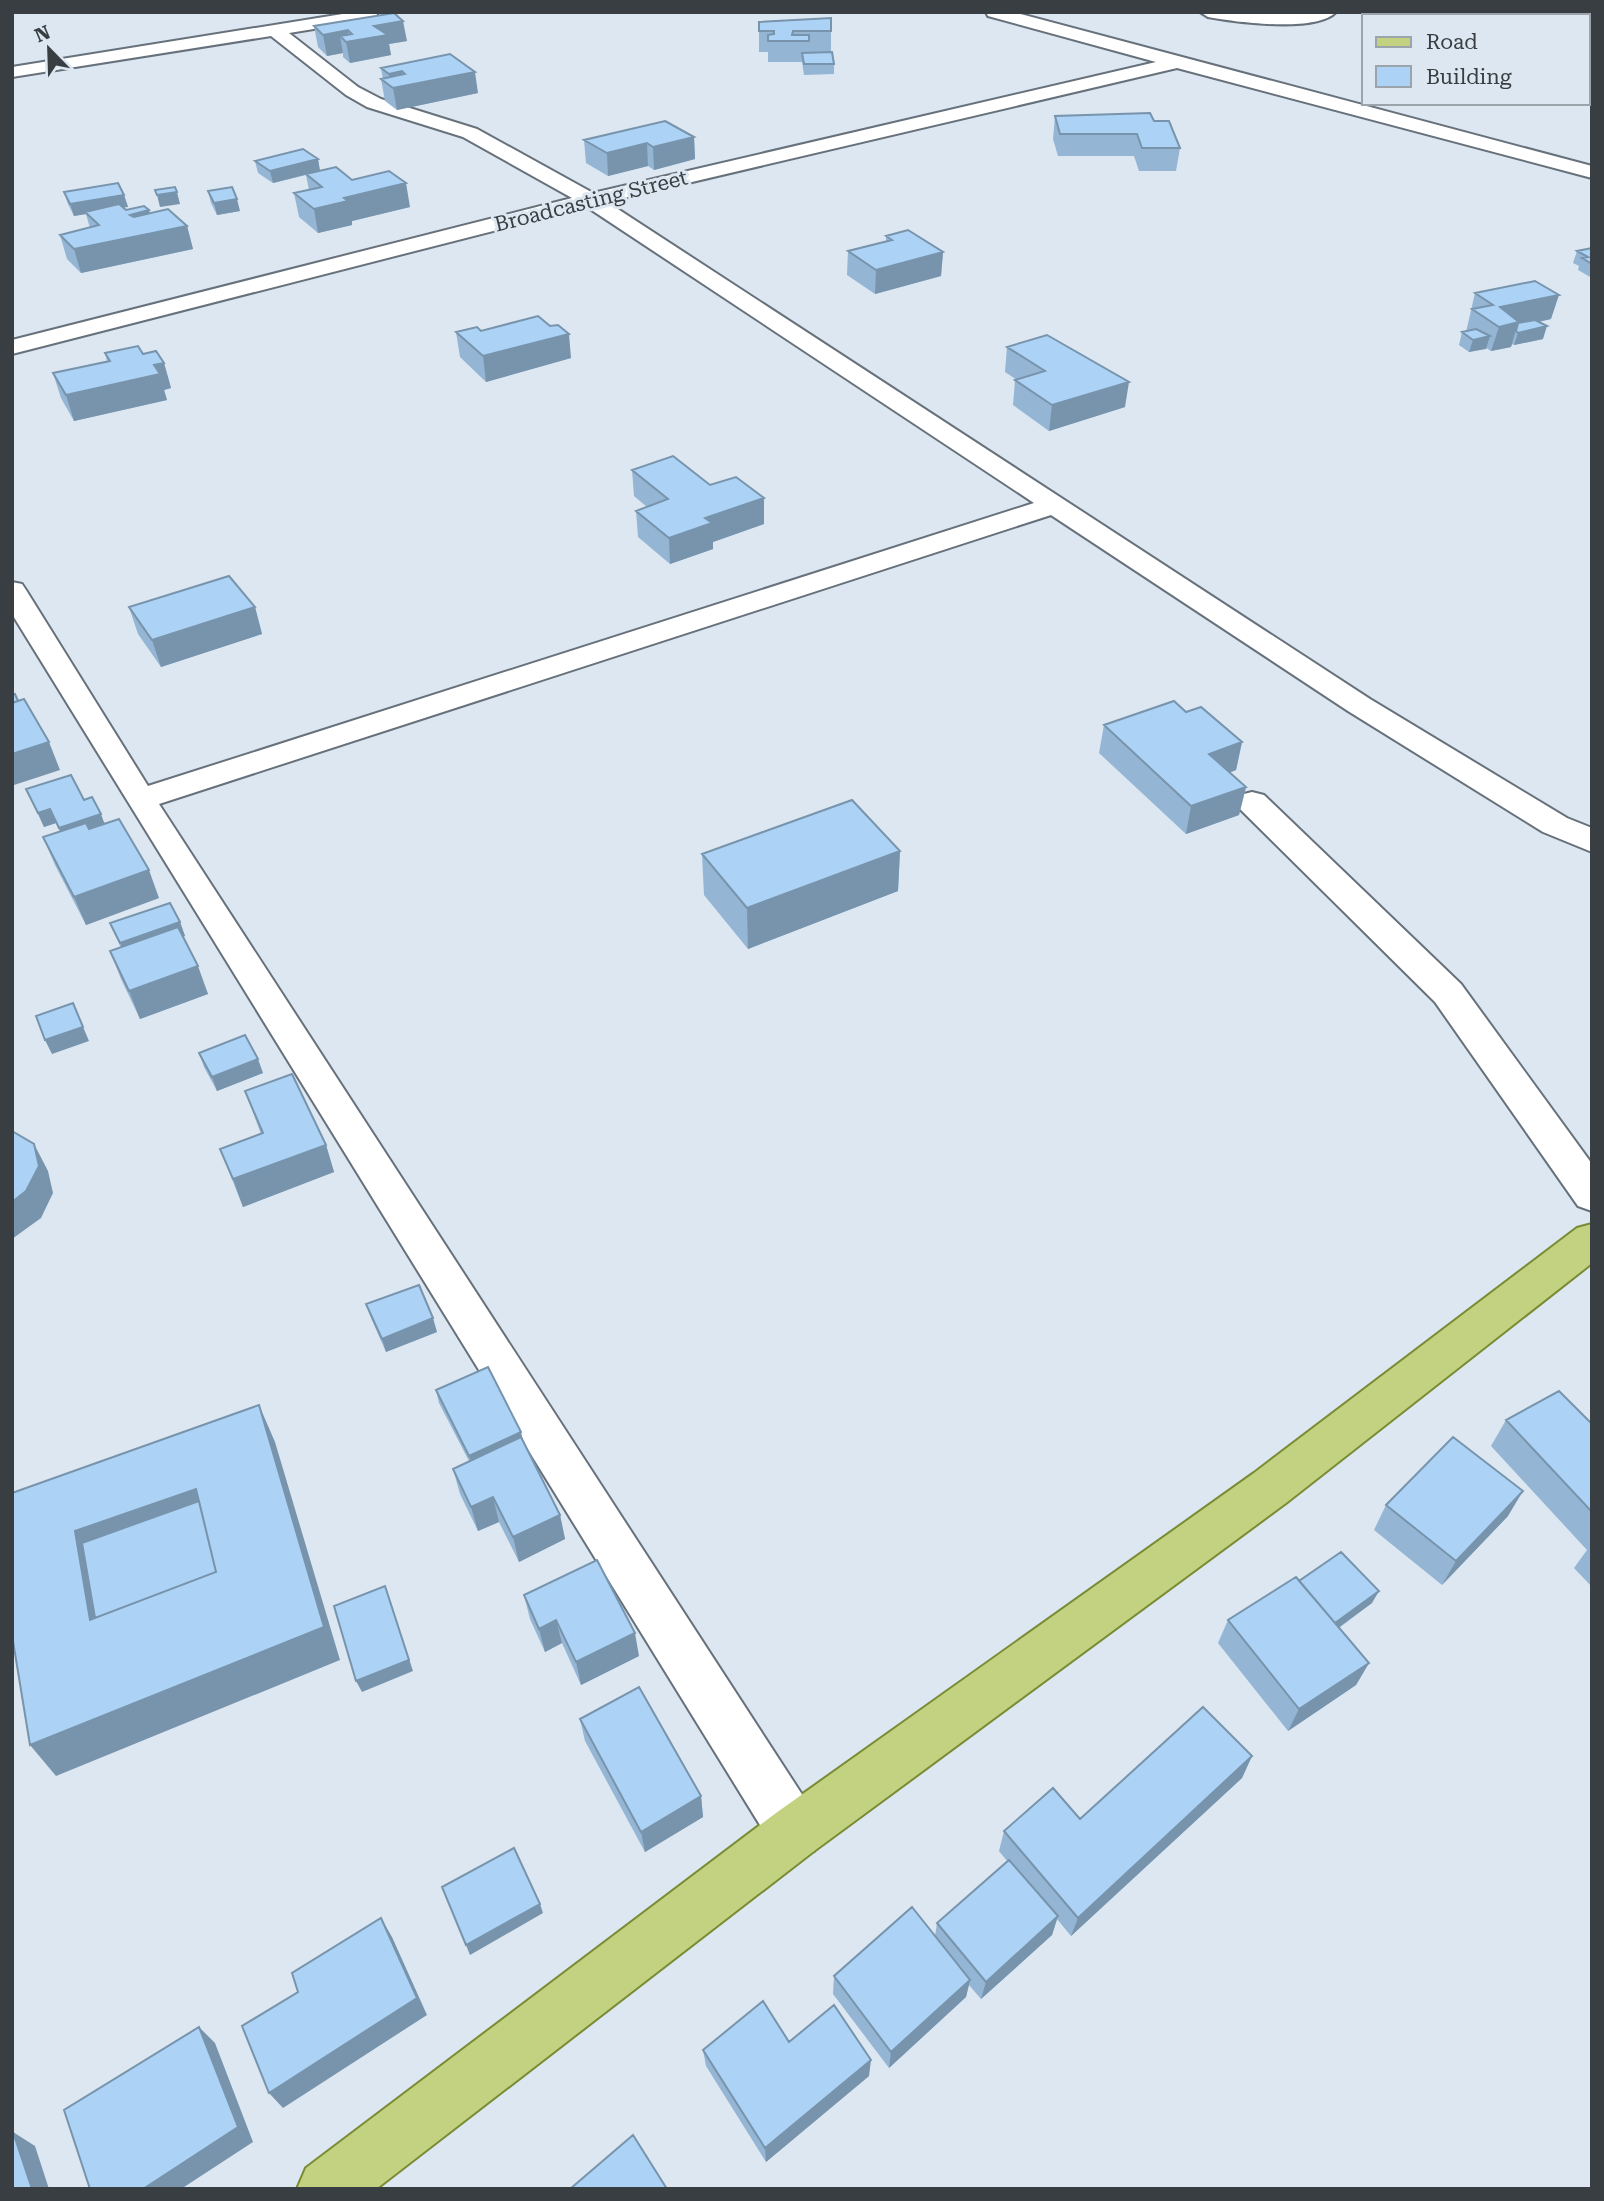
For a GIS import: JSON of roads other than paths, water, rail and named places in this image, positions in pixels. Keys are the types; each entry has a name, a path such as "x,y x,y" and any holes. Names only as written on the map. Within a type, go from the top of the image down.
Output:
{"main road":[{"path":"327,2189 795,1832 1270,1488 1592,1240"}],"street":[{"path":"994,12 1172,64 1393,117 1592,172"},
{"path":"1208,12 1250,21 1299,19 1328,12"},
{"path":"12,72 278,20 369,15"},
{"path":"278,20 352,91 374,103 470,133 590,200 1052,506 1359,705 1555,824 1592,841"},
{"name":"Broadcasting Street","path":"12,346 590,200 1172,64"},
{"path":"140,799 1052,506"},
{"path":"12,590 140,799 795,1832"},
{"path":"1252,802 1448,993 1592,1195"}]}
